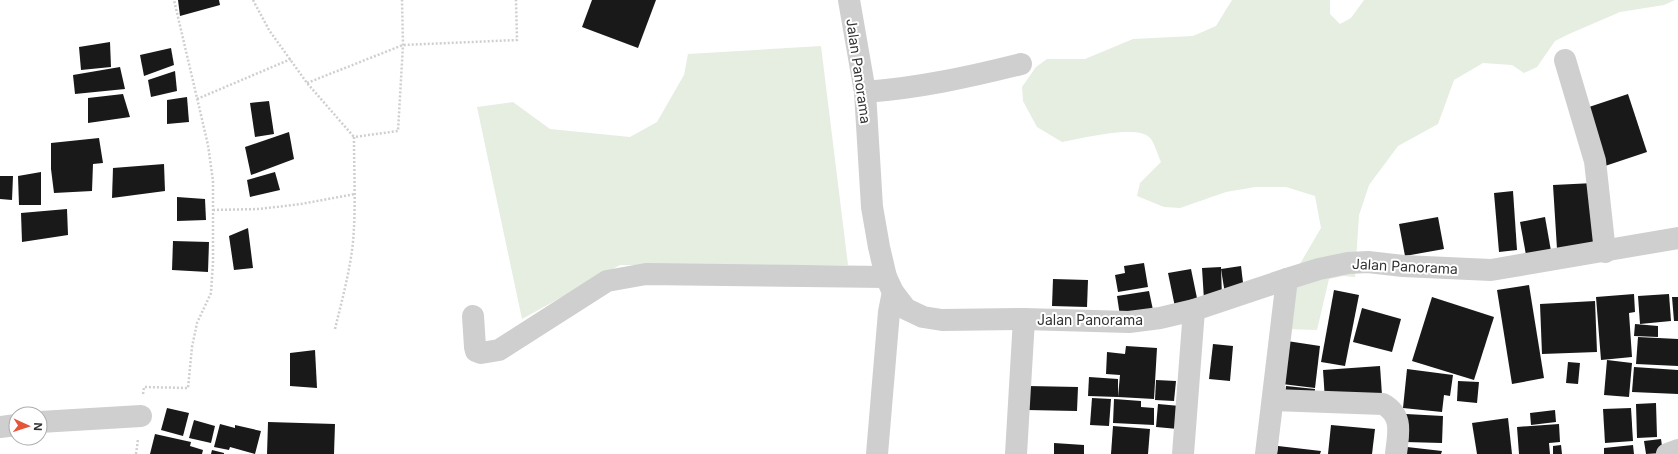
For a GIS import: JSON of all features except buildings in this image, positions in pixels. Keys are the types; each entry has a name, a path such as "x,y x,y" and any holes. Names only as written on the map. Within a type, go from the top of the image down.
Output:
{"street":[{"name":"Jalan Panorama","path":"854,1 865,92 872,207 890,284 906,309 923,317 942,320 1024,319 1129,322 1160,318 1194,310 1287,278 1348,262 1491,270 1605,252 1678,238"},
{"path":"1564,60 1595,161 1605,252"},
{"path":"865,92 938,84 1021,64"},
{"path":"474,316 475,347 476,351 481,353 499,350 607,281 646,274 890,284 877,454"},
{"path":"1266,454 1287,278"},
{"path":"1183,454 1194,310"},
{"path":"1016,454 1024,319"},
{"path":"1273,400 1384,404 1392,409 1397,417 1399,428 1396,454"},
{"path":"48,422 141,416"},
{"path":"1667,454 1678,450"}],"path":[{"path":"136,454 144,387 188,388 192,347 197,323 211,293 213,262 213,181 208,145 174,0"},
{"path":"253,0 269,30 307,83 354,137 355,194 353,242 347,279 335,329"},
{"path":"354,137 398,131 403,45 402,0"},
{"path":"307,83 403,45 517,40 516,0"},
{"path":"196,99 291,59"},
{"path":"213,210 259,209 301,204 355,194"}],"shaded area":[{"path":"1232,0 1330,0 1330,14 1340,24 1351,18 1364,0 1675,0 1664,5 1620,12 1569,34 1555,41 1537,67 1524,73 1512,65 1483,63 1454,80 1438,124 1398,146 1369,185 1359,215 1355,277 1343,276 1329,279 1317,330 1284,329 1294,274 1321,228 1315,196 1286,187 1255,187 1226,192 1180,208 1164,207 1137,196 1140,183 1161,162 1151,139 1145,134 1135,132 1109,133 1062,142 1037,127 1023,101 1022,87 1036,67 1047,59 1085,59 1133,39 1193,36 1216,26"},
{"path":"821,46 848,265 620,265 522,319 477,107 513,102 550,129 630,137 657,122 684,75 688,54"}]}
